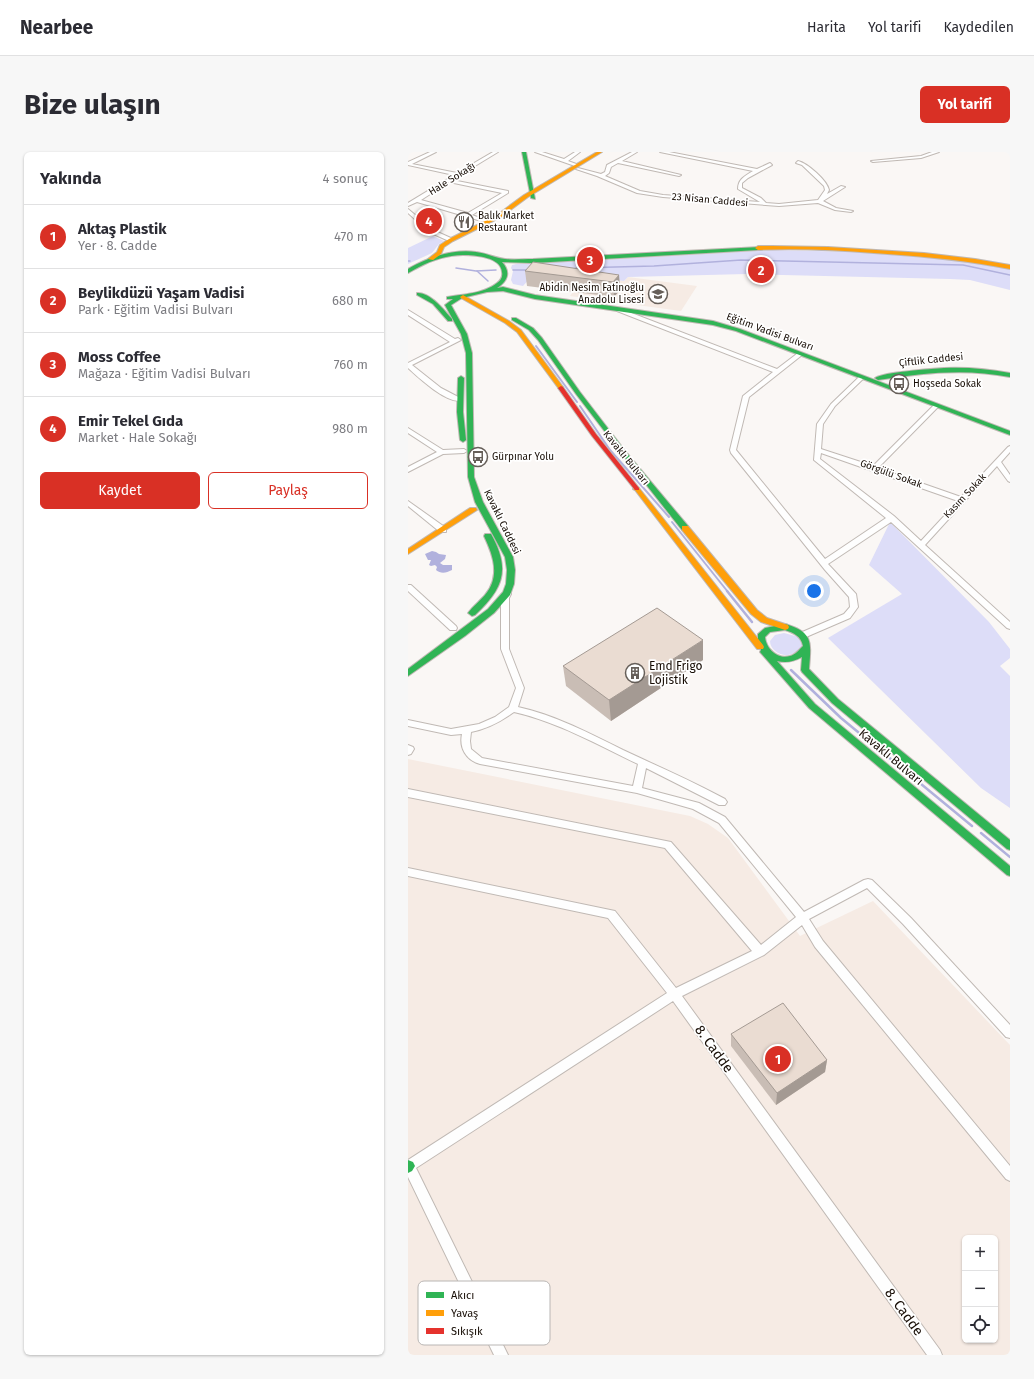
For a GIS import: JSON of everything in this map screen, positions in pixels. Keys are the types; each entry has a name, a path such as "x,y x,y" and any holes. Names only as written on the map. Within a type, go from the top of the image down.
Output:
{"main road":[{"path":"518,152 530,193"},
{"path":"524,152 530,193"},
{"path":"533,261 507,261 478,255 460,254 451,252 448,248 452,244 507,215 537,187 543,186 600,152"},
{"path":"409,269 431,259 439,253 442,246 451,240 499,216 530,193 606,152"},
{"path":"504,268 512,263 533,261 770,247 807,247 948,257 1010,267"},
{"path":"431,259 460,254"},
{"path":"487,291 503,279 505,275 504,268 493,259"},
{"name":"Eğitim Vadisi Bulvarı","path":"503,279 511,286 535,293 715,319 737,325 936,406 1010,433"},
{"name":"Eğitim Vadisi Bulvarı","path":"461,297 504,289 535,297 712,323 738,330 800,354 864,376 878,378 1010,427"},
{"name":"Kavaklı Bulvarı","path":"487,291 482,299 485,302 530,329 540,339 578,393 624,453 754,612 764,620 793,629 803,635 807,641 805,670 834,701 1010,846"},
{"path":"461,297 442,298 416,292 435,303 451,322 457,332 455,340 461,361 460,400 464,451 463,484"},
{"name":"Kavaklı Bulvarı","path":"461,297 474,302 519,331 594,435 671,531 762,649 812,706 1010,872"},
{"name":"Kavaklı Caddesi","path":"461,297 448,305 461,326 470,353 471,477 480,506 509,556 511,573 507,594"},
{"name":"Çiftlik Caddesi","path":"878,378 954,367 980,368 1010,375"},
{"name":"Kavaklı Caddesi","path":"443,530 471,506 491,542 499,561 499,578 496,590 484,603 456,626"},
{"path":"408,552 443,530"},
{"path":"408,673 490,612 507,594"},
{"path":"785,627 777,628 764,633 759,642 762,649 776,658 792,658 804,652 807,647"}],"street":[{"path":"409,164 434,152"},
{"name":"Hale Sokağı","path":"408,205 496,152"},
{"name":"23 Nisan Caddesi","path":"537,152 565,161 640,192 655,195 779,205 820,201 843,187"},
{"path":"565,161 578,152"},
{"path":"602,176 607,173 609,166 635,152"},
{"path":"662,152 758,171"},
{"path":"874,161 921,156 937,152"},
{"path":"616,161 679,175"},
{"path":"798,162 804,164 826,186 827,190 820,201 835,209 851,211"},
{"path":"409,164 459,174"},
{"path":"764,204 758,197 740,189 740,183 743,179 770,164"},
{"path":"449,181 506,192 469,215"},
{"path":"417,200 469,215 486,222"},
{"path":"408,210 431,231 451,240"},
{"path":"618,309 777,371"},
{"path":"408,312 455,340"},
{"path":"455,340 408,365 423,378 442,391 460,400"},
{"path":"800,354 746,396 734,453 824,564 853,596 854,607 847,616 803,635"},
{"path":"864,376 833,405 820,424 817,460 891,518 1010,626"},
{"path":"875,468 936,406"},
{"path":"408,430 442,452"},
{"name":"Kasım Sokak","path":"921,545 1010,448"},
{"name":"Görgülü Sokak","path":"819,450 875,468 962,500"},
{"path":"408,470 442,452 464,451"},
{"path":"998,462 1010,480"},
{"path":"408,503 443,530"},
{"path":"824,564 891,518"},
{"path":"408,587 456,626"},
{"path":"408,723 451,732 468,730 481,727 498,719 513,709 520,688 505,649 507,594"},
{"path":"513,709 536,714 559,723 643,763 685,781 722,802"},
{"path":"468,730 464,743 467,750 480,761 637,790 696,806 722,820 803,918 819,944 1010,1176"},
{"path":"408,748 410,749 408,752"},
{"path":"637,790 643,763"},
{"path":"408,793 668,845 760,952"},
{"name":"8. Cadde","path":"408,872 612,914 675,995 935,1355"},
{"path":"464,1281 408,1167 675,995 760,952 803,918 868,883 907,921 1010,1033"},
{"path":"496,1345 501,1355"}],"shaded area":[{"path":"433,236 444,241 439,244 432,253 408,264 408,248"},
{"path":"773,250 859,252 926,258 928,256 1010,269 1010,290 970,280 746,274 628,277 624,281 590,277 533,275 523,286 513,284 511,280 513,271 511,268 512,265 516,264"},
{"path":"590,277 624,281 628,277 697,286 681,311 570,296 583,279"},
{"path":"890,522 989,622 1010,649 1010,658 1000,666 1010,676 1010,808 981,788 828,638 902,594 869,565"},
{"path":"784,633 799,637 803,647 788,655 775,651 772,648 770,641 775,635"},
{"path":"408,759 690,816 708,824 728,838 800,936 873,901 1010,1045 1010,1355 408,1355"}],"water":[{"path":"432,551 446,555 445,559 440,563 443,565 452,565 452,570 442,573 436,570 437,567 435,565 429,565 431,560 428,560 425,554"}],"building":[{"path":"533,262 619,275 613,282 525,271"},
{"path":"657,608 703,640 609,700 563,666"},
{"path":"783,1003 827,1060 777,1093 731,1034"}],"waterway":[{"path":"576,268 654,266 741,260 963,265 1010,275"},
{"path":"456,268 476,271 496,270"},
{"path":"513,270 529,270"},
{"path":"477,271 488,281"},
{"path":"536,346 577,402"},
{"path":"580,406 610,450 669,517"},
{"path":"672,522 728,592"},
{"path":"727,591 752,622"},
{"path":"791,670 841,718 972,826"},
{"path":"981,833 1010,857"}],"traffic: fast":[{"path":"524,152 533,198"},
{"path":"493,259 507,261 533,261 758,248"},
{"path":"408,271 427,261 439,257 463,253 486,256 497,261 503,267 505,272 504,279 500,284 483,292 449,298"},
{"path":"488,291 503,289 535,297 713,323 738,330 1010,433"},
{"path":"419,294 435,303 450,320"},
{"path":"408,673 491,611 507,593 510,584 511,570 509,557 479,502 471,477 469,353 464,334 448,305 459,298"},
{"path":"514,319 531,329 540,339 578,393 624,453 685,528"},
{"path":"878,378 928,371 960,369 1010,375"},
{"path":"461,378 460,412 463,440"},
{"path":"472,613 490,595 498,578 497,560 488,536"},
{"path":"785,627 800,633 805,639 807,647 798,656 786,660 779,659 768,653 764,648 761,636 768,630 785,627"},
{"path":"807,647 805,670 835,701 1010,846"},
{"path":"764,652 812,706 1010,872"}],"traffic: slow":[{"path":"431,259 439,253 442,246 451,240 499,216 526,196 600,152"},
{"path":"758,248 786,247 906,253 958,258 1010,267"},
{"path":"463,297 507,322 519,331 561,388"},
{"path":"637,489 760,647"},
{"path":"408,552 473,510"},
{"path":"685,528 754,612 764,620 785,627"}],"traffic: jam":[{"path":"561,388 594,435 637,489"}],"place":[{"name":"Emir Tekel Gıda","path":"429,221"},
{"name":"Balık Market Restaurant","path":"464,222"},
{"name":"Moss Coffee","path":"590,260"},
{"name":"Beylikdüzü Yaşam Vadisi","path":"761,270"},
{"name":"Abidin Nesim Fatinoğlu Anadolu Lisesi","path":"658,294"},
{"name":"Hoşseda Sokak","path":"899,384"},
{"name":"Gürpınar Yolu","path":"478,457"},
{"name":"Emd Frigo Lojistik","path":"635,673"},
{"name":"Aktaş Plastik","path":"778,1059"}]}
